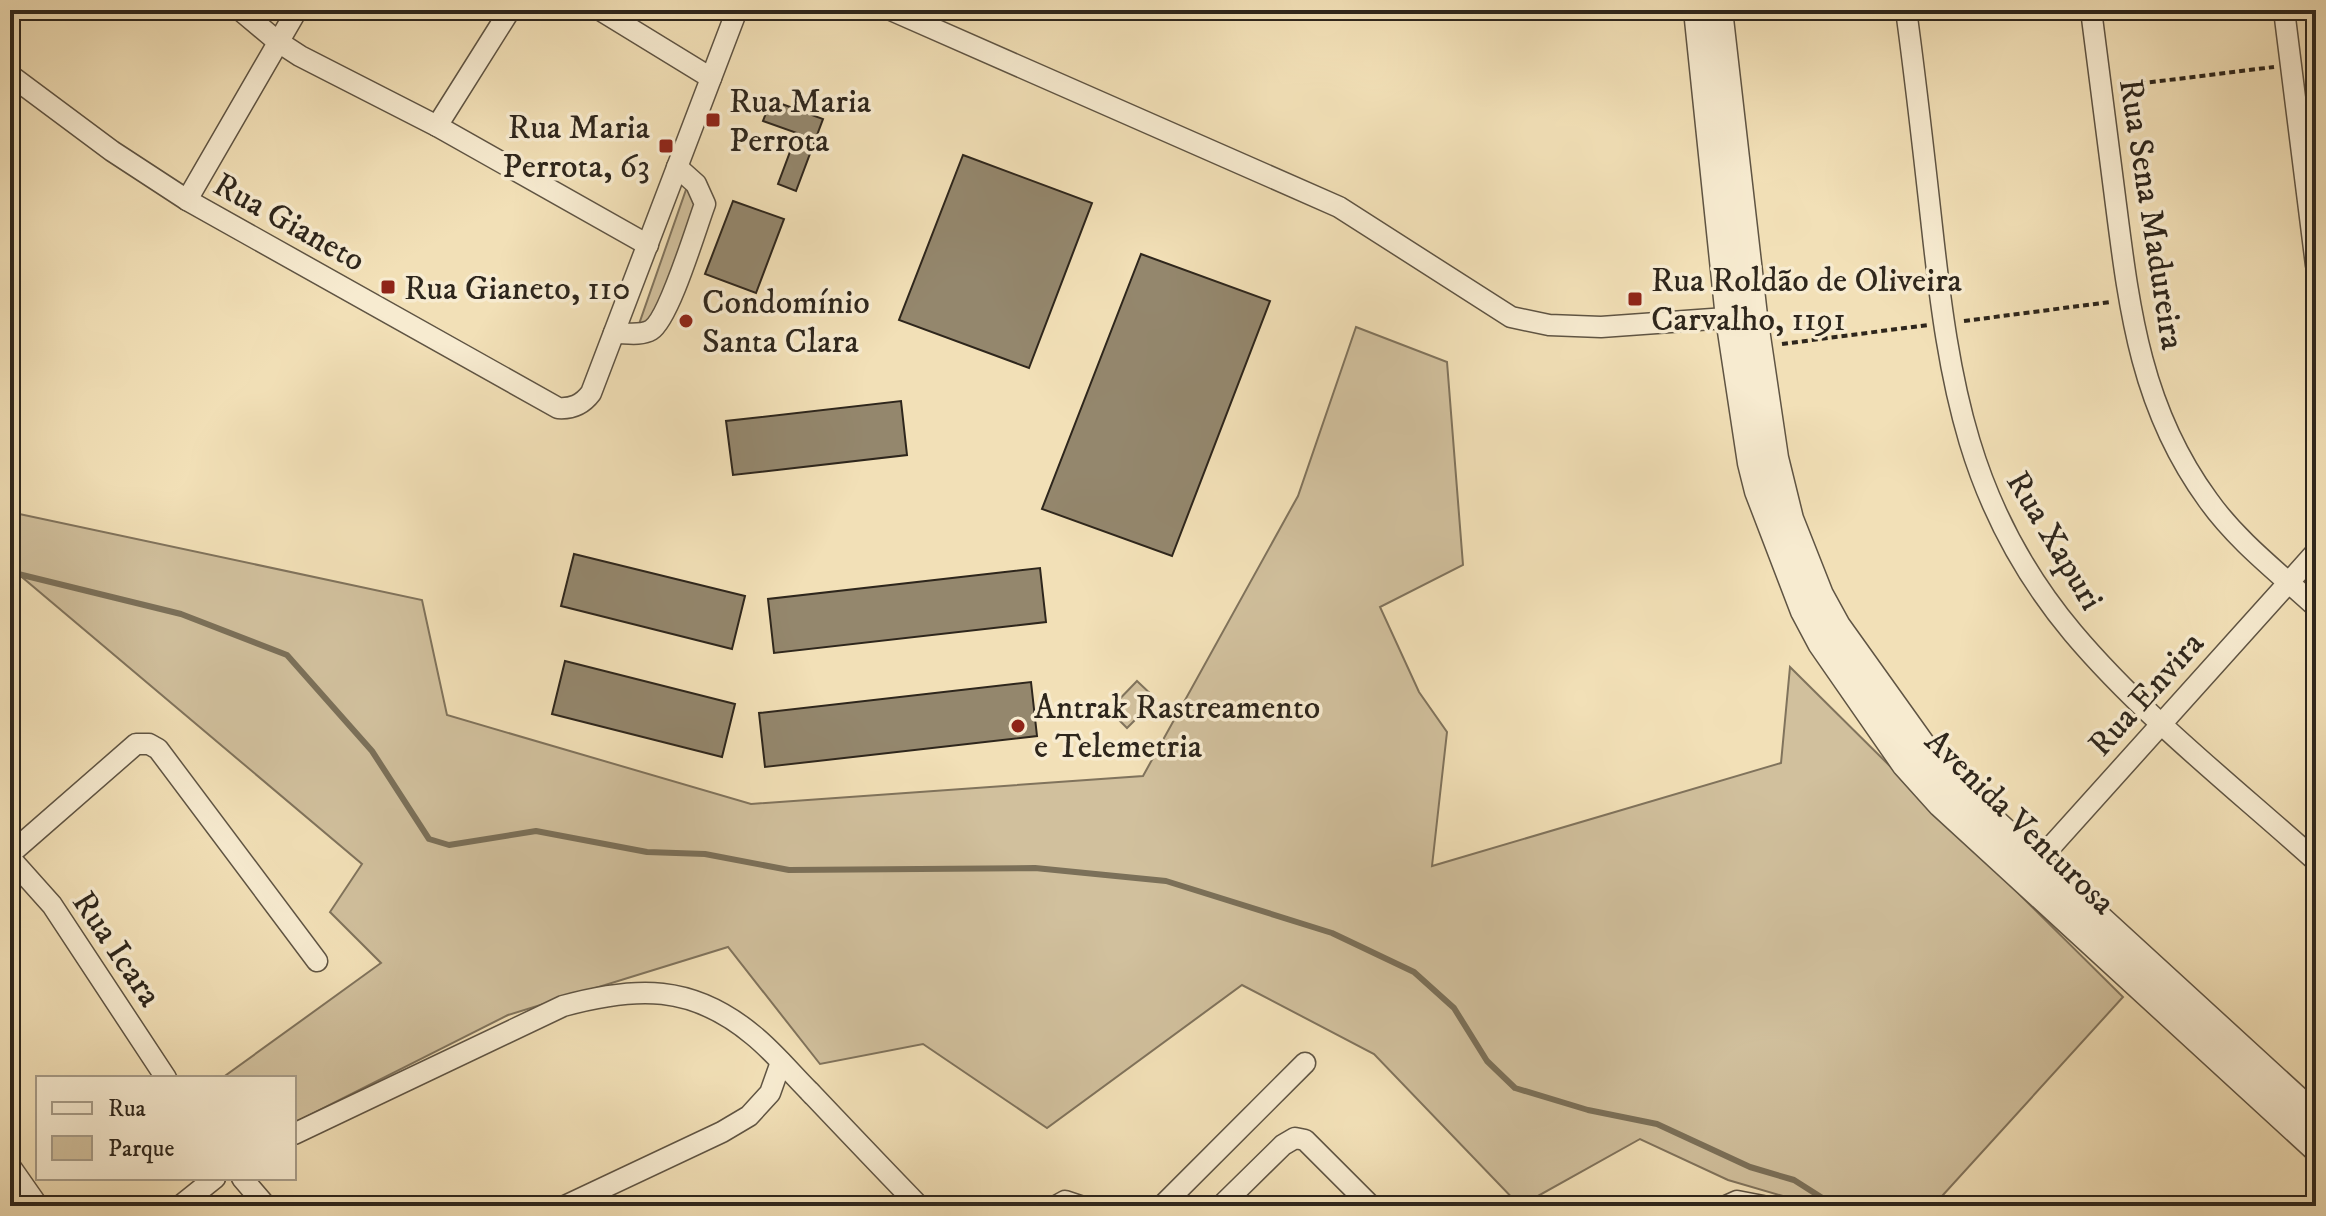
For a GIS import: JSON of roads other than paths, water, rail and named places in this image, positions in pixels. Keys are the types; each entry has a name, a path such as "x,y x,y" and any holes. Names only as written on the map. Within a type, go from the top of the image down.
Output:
{"street":[{"path":"240,10 277,41 329,71 437,126 648,245"},
{"path":"187,200 297,10"},
{"path":"437,126 510,10"},
{"path":"600,10 711,78"},
{"path":"677,167 696,184 705,204 672,293 663,316 652,330 641,334 614,333 648,245 677,167 737,10"},
{"path":"891,10 1339,207 1511,317 1549,325 1601,327 1742,317"},
{"name":"Avenida Venturosa","path":"1697,10 1742,317"},
{"name":"Avenida Venturosa","path":"1719,10 1755,477 1772,532 1804,611 1821,643 1920,782 2030,870 2316,1117"},
{"name":"Rua Xapuri","path":"1906,10 1943,323 1954,387 1971,450 1994,510 2039,585 2071,630 2114,678 2316,861"},
{"name":"Rua Sena Madureira","path":"2091,10 2126,288 2139,355 2159,413 2208,500 2238,534 2316,607"},
{"path":"2284,10 2316,265"},
{"name":"Rua Gianeto","path":"10,75 112,151 187,200 558,408 568,409 579,405 591,393 614,333"},
{"name":"Rua Envira","path":"2030,870 2316,552"},
{"path":"10,856 136,744 149,744 158,749 317,961"},
{"name":"Rua Icara","path":"10,856 52,905 165,1076"},
{"name":"Avenida Venturosa","path":"2030,870 2316,1148"},
{"path":"296,1133 563,1006 605,994 636,992 675,996 704,1003 755,1036 919,1206"},
{"path":"565,1206 722,1132 749,1116 770,1093 781,1062"},
{"path":"1162,1206 1305,1063"},
{"path":"1221,1206 1283,1145 1295,1138 1305,1140 1371,1206"},
{"path":"10,1166 38,1206"},
{"path":"180,1206 212,1180"},
{"path":"244,1180 266,1206"},
{"path":"1056,1206 1065,1201 1080,1206"},
{"path":"1728,1205 1748,1201 1763,1206"}],"waterway":[{"path":"10,572 181,614 287,655 372,751 429,839 449,845 536,831 647,852 705,854 789,870 1035,868 1166,881 1332,933 1414,972 1454,1008 1487,1061 1515,1088 1588,1110 1657,1124 1750,1167 1794,1180 1835,1206"}],"place":[{"name":"Rua Maria Perrota","path":"713,120"},
{"name":"Rua Maria Perrota, 63","path":"666,146"},
{"name":"Rua Gianeto, 110","path":"388,287"},
{"name":"Rua Roldão de Oliveira Carvalho, 1191","path":"1635,299"},
{"name":"Condomínio Santa Clara","path":"686,321"},
{"name":"Antrak Rastreamento e Telemetria","path":"1018,726"}]}
